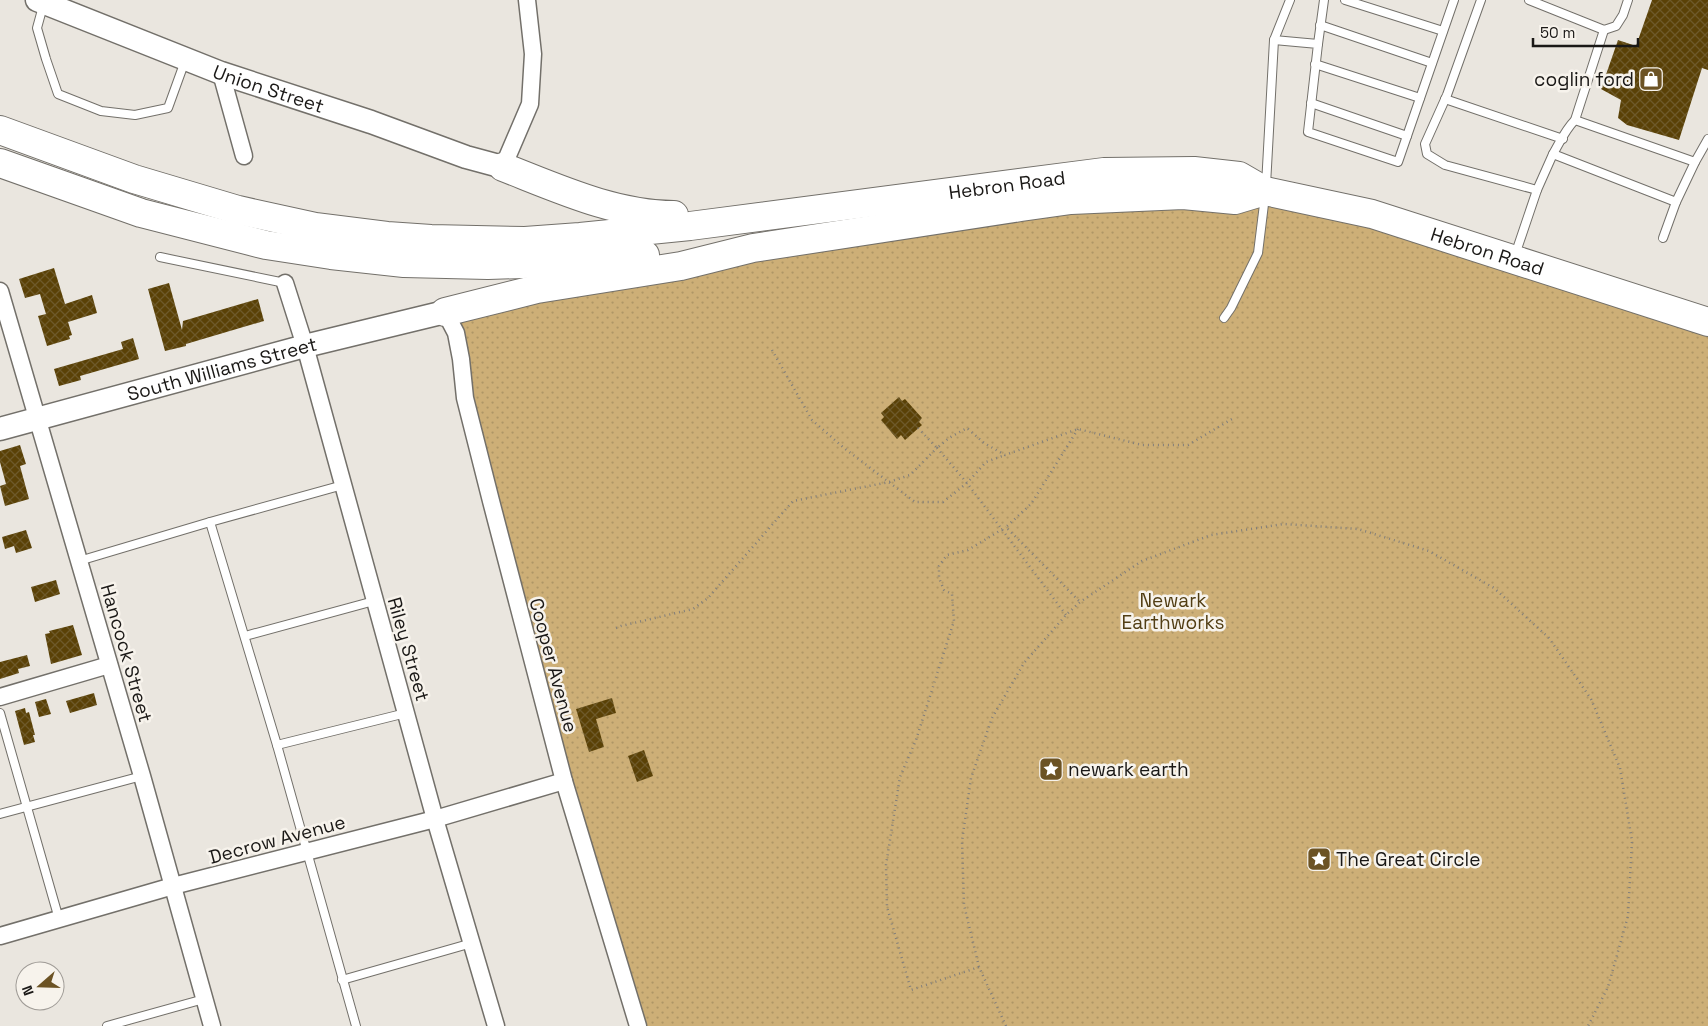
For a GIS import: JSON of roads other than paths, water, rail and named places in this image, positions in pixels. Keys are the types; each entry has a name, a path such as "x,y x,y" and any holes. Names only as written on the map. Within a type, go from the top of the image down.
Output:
{"highway":[{"path":"0,130 134,179 238,210 316,226 387,236 525,241 690,226 746,217"},
{"path":"0,163 141,213 266,245 331,256 404,263 488,266 753,248"},
{"path":"502,167 552,186 621,208 654,215 746,217"},
{"name":"Hebron Road","path":"746,217 1104,172 1194,171 1239,176 1265,191 1372,214 1708,322"},
{"name":"Hebron Road","path":"753,248 1071,200 1183,195 1235,200 1265,191"},
{"path":"445,312 537,289 681,266 753,248"}],"street":[{"path":"502,167 530,104 533,54 528,0"},
{"name":"Union Street","path":"41,1 221,74 371,122 466,157 502,167"},
{"path":"221,74 244,156"},
{"name":"Riley Street","path":"285,284 304,346 435,819 496,1026"},
{"name":"Hancock Street","path":"0,292 174,886 212,1026"},
{"name":"South Williams Street","path":"0,429 304,346 445,312"},
{"name":"Cooper Avenue","path":"445,312 456,333 472,426 564,781 638,1026"},
{"path":"0,697 109,665"},
{"name":"Decrow Avenue","path":"0,936 174,886 435,819 564,781"}],"lane":[{"path":"1224,318 1231,308 1258,253 1265,191 1274,40 1290,0"},
{"path":"1324,0 1308,132 1398,162 1454,0"},
{"path":"1345,0 1443,31"},
{"path":"1481,0 1445,99 1425,144 1427,154 1445,165 1537,190"},
{"path":"1529,0 1604,30 1616,26 1628,0"},
{"path":"41,1 37,28 58,94 101,111 135,115 168,108 185,59"},
{"path":"1320,25 1432,62"},
{"path":"1513,259 1537,190 1553,154 1563,139 1566,130 1574,120 1604,30"},
{"path":"1274,40 1318,44"},
{"path":"1315,64 1420,98"},
{"path":"1445,99 1563,139"},
{"path":"1311,103 1407,136"},
{"path":"1574,120 1695,162"},
{"path":"1663,238 1676,202 1708,139"},
{"path":"1553,154 1676,202"},
{"path":"160,257 285,284"},
{"path":"79,561 210,522 343,486"},
{"path":"210,522 277,745 356,1026"},
{"path":"245,636 374,602"},
{"path":"0,712 58,919"},
{"path":"277,745 406,713"},
{"path":"0,814 142,776"},
{"path":"342,980 472,943"},
{"path":"107,1026 204,999"}],"place":[{"name":"coglin ford","path":"1651,79"},
{"name":"newark earth","path":"1051,769"},
{"name":"The Great Circle","path":"1319,859"}],"park label":[{"name":"Newark Earthworks","path":"1173,611"}]}
